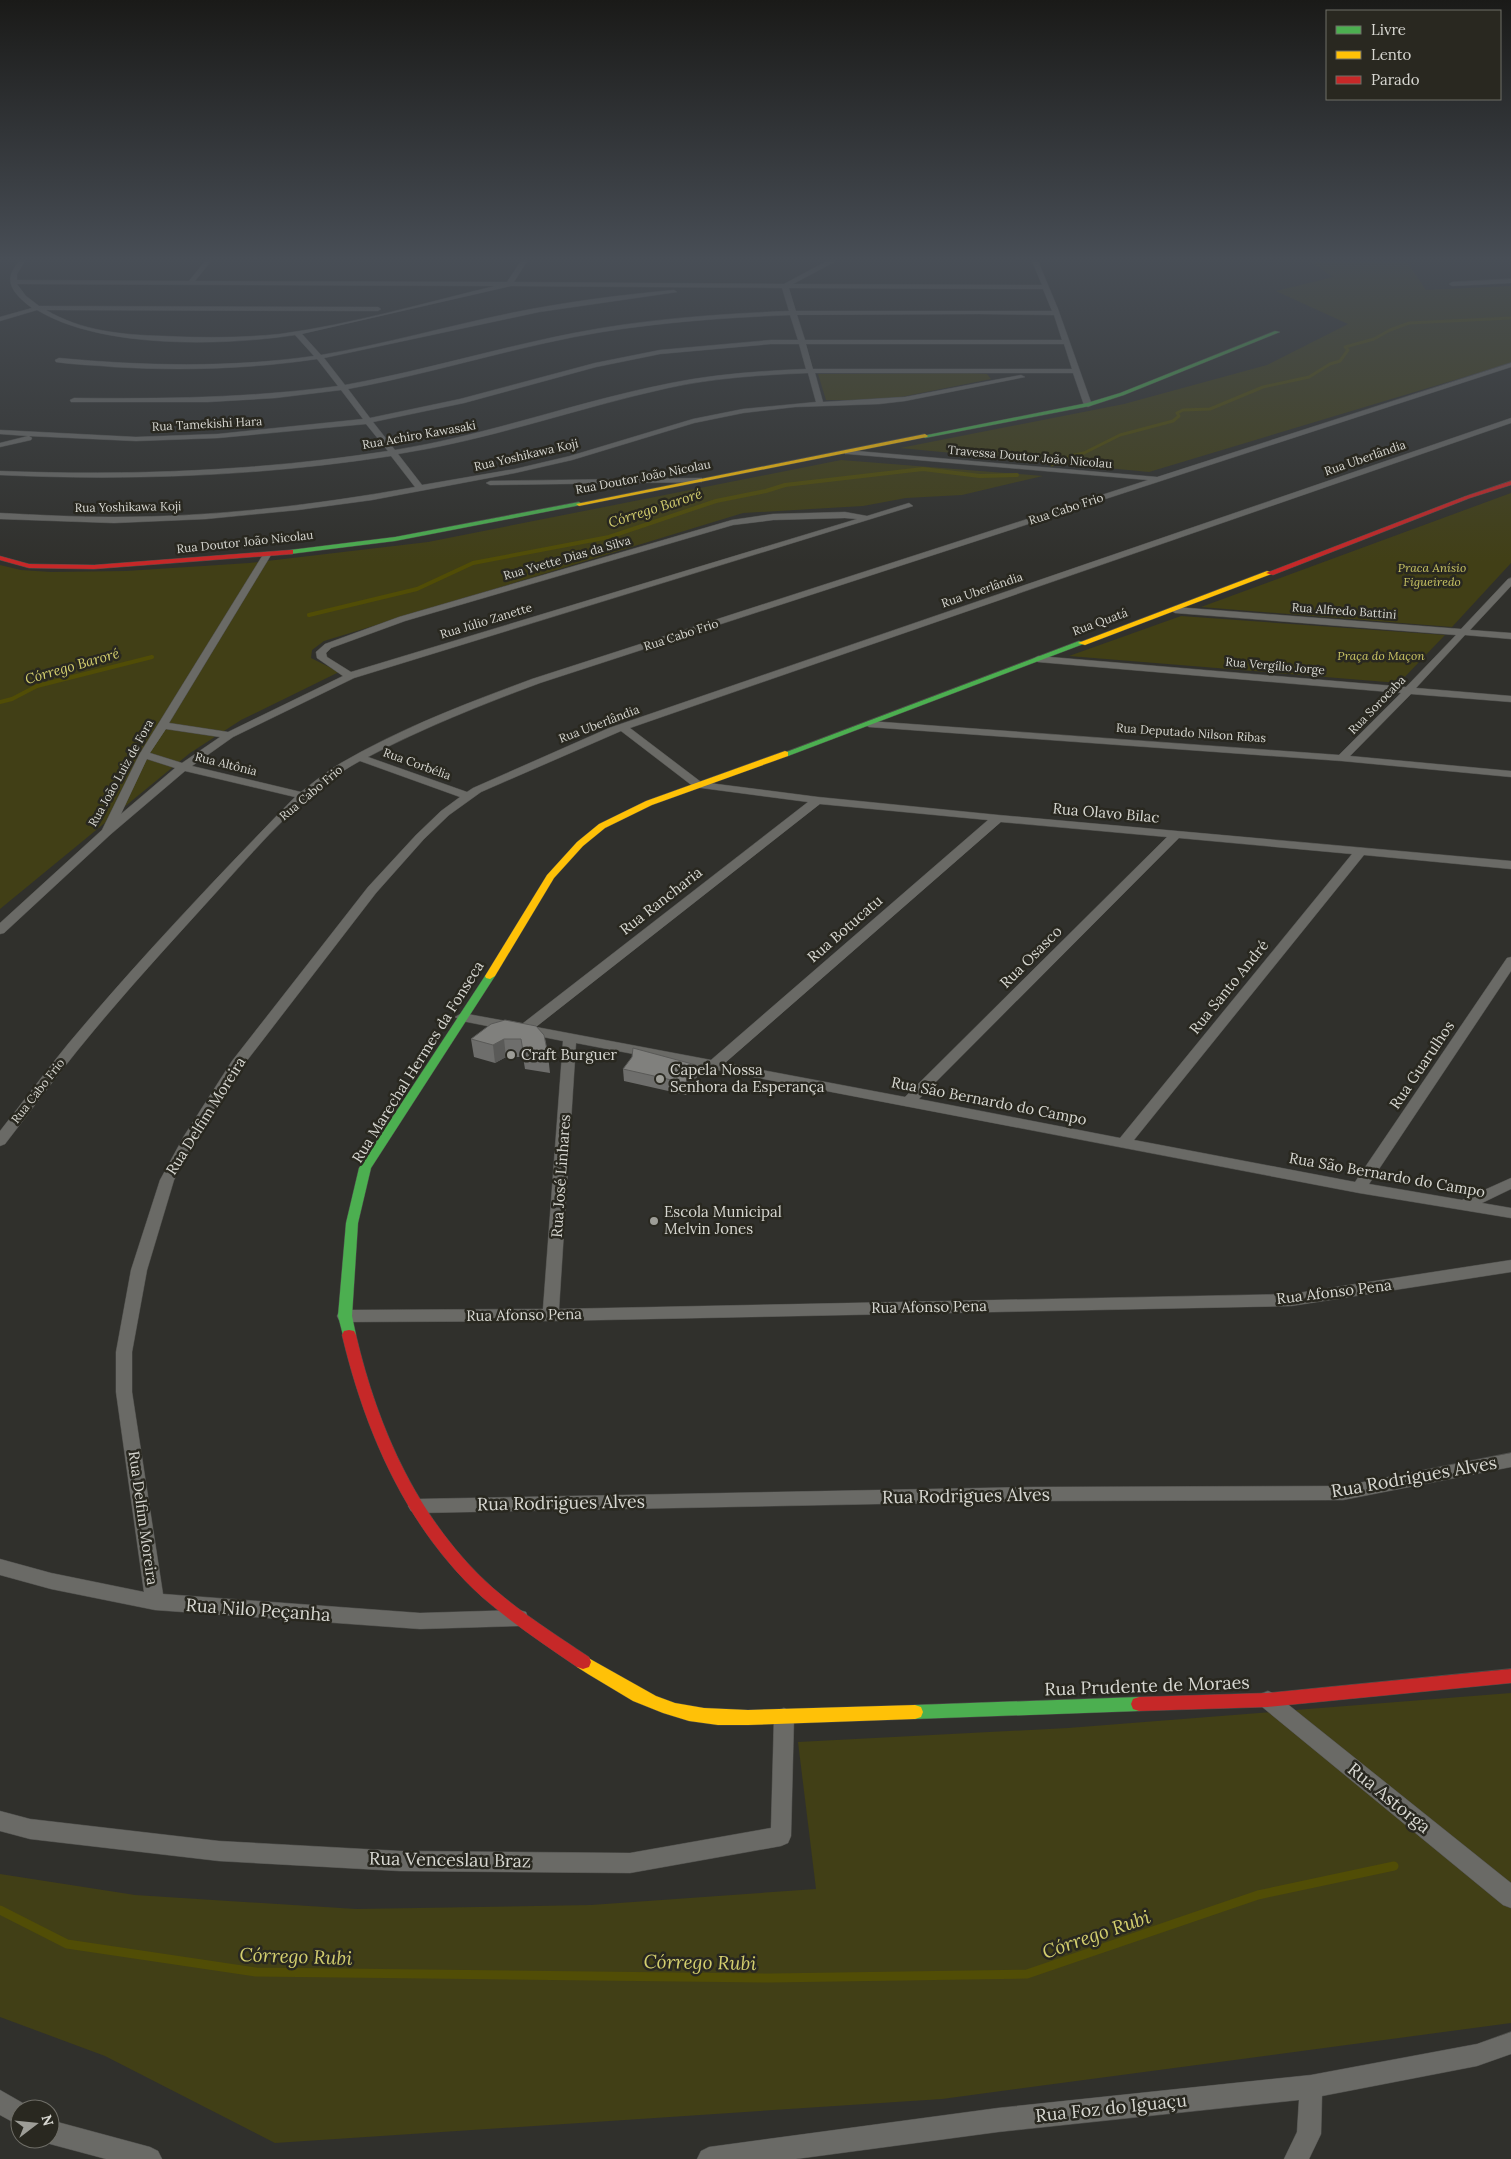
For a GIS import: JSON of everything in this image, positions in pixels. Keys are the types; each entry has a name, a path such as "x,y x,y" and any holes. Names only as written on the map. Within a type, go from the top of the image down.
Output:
{"street":[{"path":"74,362 111,366 183,368 288,362"},
{"path":"323,362 420,488"},
{"path":"74,400 215,400 285,395 342,388 419,373 463,362"},
{"name":"Rua Tamekishi Hara","path":"0,432 136,438 218,436 369,420 471,398 611,362"},
{"path":"808,362 820,403"},
{"path":"1073,362 1088,405"},
{"name":"Rua Doutor João Nicolau","path":"0,558 29,566 71,568 146,565 268,555 395,539 1088,405 1122,394 1203,362"},
{"name":"Rua Cabo Frio","path":"0,1141 72,1048 148,959 235,864 303,796 358,757 396,738 480,702 536,682 1511,365"},
{"path":"990,370 999,381"},
{"name":"Rua Achiro Kawasaki","path":"0,473 85,476 240,470 392,453 518,426 648,389 752,374 811,371 1076,371"},
{"name":"Rua Yoshikawa Koji","path":"0,516 114,520 206,516 298,507 447,484 515,471 572,458 693,421 743,411 820,403 879,402 905,399 1052,371"},
{"name":"Rua Uberlândia","path":"467,796 542,760 622,727 1511,420"},
{"path":"0,445 38,435"},
{"name":"Travessa Doutor João Nicolau","path":"874,446 899,458"},
{"name":"Travessa Doutor João Nicolau","path":"848,452 899,458 1159,479"},
{"path":"515,471 521,482"},
{"path":"447,484 700,480"},
{"path":"612,481 620,488 621,496"},
{"name":"Rua Quatá","path":"698,785 870,724 1038,659 1175,610 1468,497 1511,483"},
{"name":"Rua Júlio Zanette","path":"107,832 183,767 229,735 350,676 908,506"},
{"name":"Rua Yvette Dias da Silva","path":"350,676 322,658 321,652 328,646 402,619 732,523 774,517 845,515 866,518"},
{"name":"Rua João Luiz de Fora","path":"0,930 107,832 144,755 268,555"},
{"name":"Rua Sorocaba","path":"1342,758 1511,581"},
{"name":"Rua Alfredo Battini","path":"1175,610 1511,636"},
{"name":"Rua Vergílio Jorge","path":"1038,659 1511,699"},
{"path":"163,724 229,735"},
{"name":"Rua Deputado Nilson Ribas","path":"870,724 1342,758 1511,774"},
{"path":"622,727 698,785"},
{"name":"Rua Altônia","path":"144,755 183,767 303,796"},
{"name":"Rua Corbélia","path":"358,757 467,796"},
{"name":"Rua Olavo Bilac","path":"698,785 818,800 998,818 1511,865"},
{"name":"Rua Marechal Hermes da Fonseca","path":"698,785 649,803 602,826 580,844 550,877 514,939 365,1168 352,1223 345,1316 356,1370 381,1437 417,1506 443,1544 475,1580 519,1618 603,1676 652,1702 675,1710 703,1716 740,1718 784,1717"},
{"name":"Rua Delfim Moreira","path":"155,1602 124,1392 124,1352 140,1270 167,1180 189,1138 237,1064 284,1001 372,890 420,837 467,796"},
{"name":"Rua Rancharia","path":"525,1028 818,800"},
{"name":"Rua Botucatu","path":"714,1065 998,818"},
{"name":"Rua Osasco","path":"908,1102 1176,835"},
{"name":"Rua Santo André","path":"1124,1143 1360,852"},
{"name":"Rua Guarulhos","path":"1360,1188 1511,961"},
{"name":"Rua São Bernardo do Campo","path":"462,1017 1360,1188 1466,1204 1510,1214"},
{"name":"Rua José Linhares","path":"551,1315 570,1037"},
{"path":"1466,1204 1511,1183"},
{"name":"Rua Afonso Pena","path":"345,1316 551,1315 1291,1300 1511,1266"},
{"name":"Rua Rodrigues Alves","path":"417,1506 1026,1494 1342,1493 1511,1460"},
{"name":"Rua Nilo Peçanha","path":"0,1567 51,1581 155,1602 420,1621 519,1618"},
{"name":"Rua Prudente de Moraes","path":"784,1717 1267,1700 1511,1676"},
{"name":"Rua Astorga","path":"1267,1700 1511,1897"},
{"name":"Rua Venceslau Braz","path":"0,1821 30,1829 219,1851 400,1861 630,1863 781,1836 784,1717"},
{"name":"Rua Foz do Iguaçu","path":"709,2159 998,2120 1311,2087 1477,2055 1511,2043"},
{"path":"1296,2159 1309,2134 1311,2087"},
{"path":"60,2135 150,2159"}],"green space":[{"path":"1273,362 1511,362 1149,472 900,448 1124,404"},
{"path":"818,374 987,374 991,379 901,397 875,400 826,400"},
{"path":"841,460 1043,476 962,495 906,498 863,506 743,513 324,641 312,650 311,658 339,672 241,720 190,753 0,909 0,565 21,570 51,572 126,571 249,563 428,542"},
{"name":"Praca Anísio Figueiredo","path":"1511,493 1511,563 1452,627 1201,607"},
{"name":"Praça do Maçon","path":"1181,616 1445,635 1399,683 1069,656"},
{"path":"1511,1693 1511,2023 942,2099 275,2143 105,2056 0,2017 0,1874 135,1895 356,1909 591,1905 816,1889 798,1742 1068,1728"}],"building":[{"path":"505,1020 536,1026 544,1035 548,1055 523,1051 521,1039 504,1039 493,1045 471,1039 491,1024"},
{"path":"633,1048 696,1065 685,1083 623,1069 632,1057"}],"waterway":[{"name":"Córrego Baroré","path":"1052,465 1070,456 1084,453 1120,435 1173,421 1179,416 1177,413 1183,410 1210,409 1263,387 1309,377 1330,364 1337,362"},
{"name":"Córrego Baroré","path":"309,615 417,589 473,563 609,537 716,501 766,491 785,485 923,469 980,476 1017,475"},
{"name":"Córrego Baroré","path":"0,702 12,699 37,686 152,657"},
{"name":"Córrego Rubi","path":"0,1910 67,1944 256,1972 771,1978 1027,1974 1258,1895 1394,1866"}],"traffic: fast":[{"path":"925,436 1088,405 1122,394 1203,362"},
{"path":"290,552 395,539 579,504"},
{"path":"785,754 1082,643"},
{"path":"349,1335 345,1316 352,1223 365,1168 490,976"},
{"path":"915,1712 1139,1704"}],"traffic: slow":[{"path":"579,504 925,436"},
{"path":"1082,643 1270,573"},
{"path":"490,976 550,877 580,844 602,826 649,803 785,754"},
{"path":"583,1662 616,1683 651,1701 675,1710 704,1716 748,1718 915,1712"}],"traffic: jam":[{"path":"1270,573 1468,497 1511,483"},
{"path":"0,558 29,566 94,567 290,552"},
{"path":"349,1335 367,1402 380,1434 394,1466 430,1526 451,1554 486,1591 527,1624 583,1662"},
{"path":"1139,1704 1267,1700 1511,1676"}],"place":[{"name":"Craft Burguer","path":"511,1055"},
{"name":"Capela Nossa Senhora da Esperança","path":"660,1079"},
{"name":"Escola Municipal Melvin Jones","path":"654,1221"}]}
